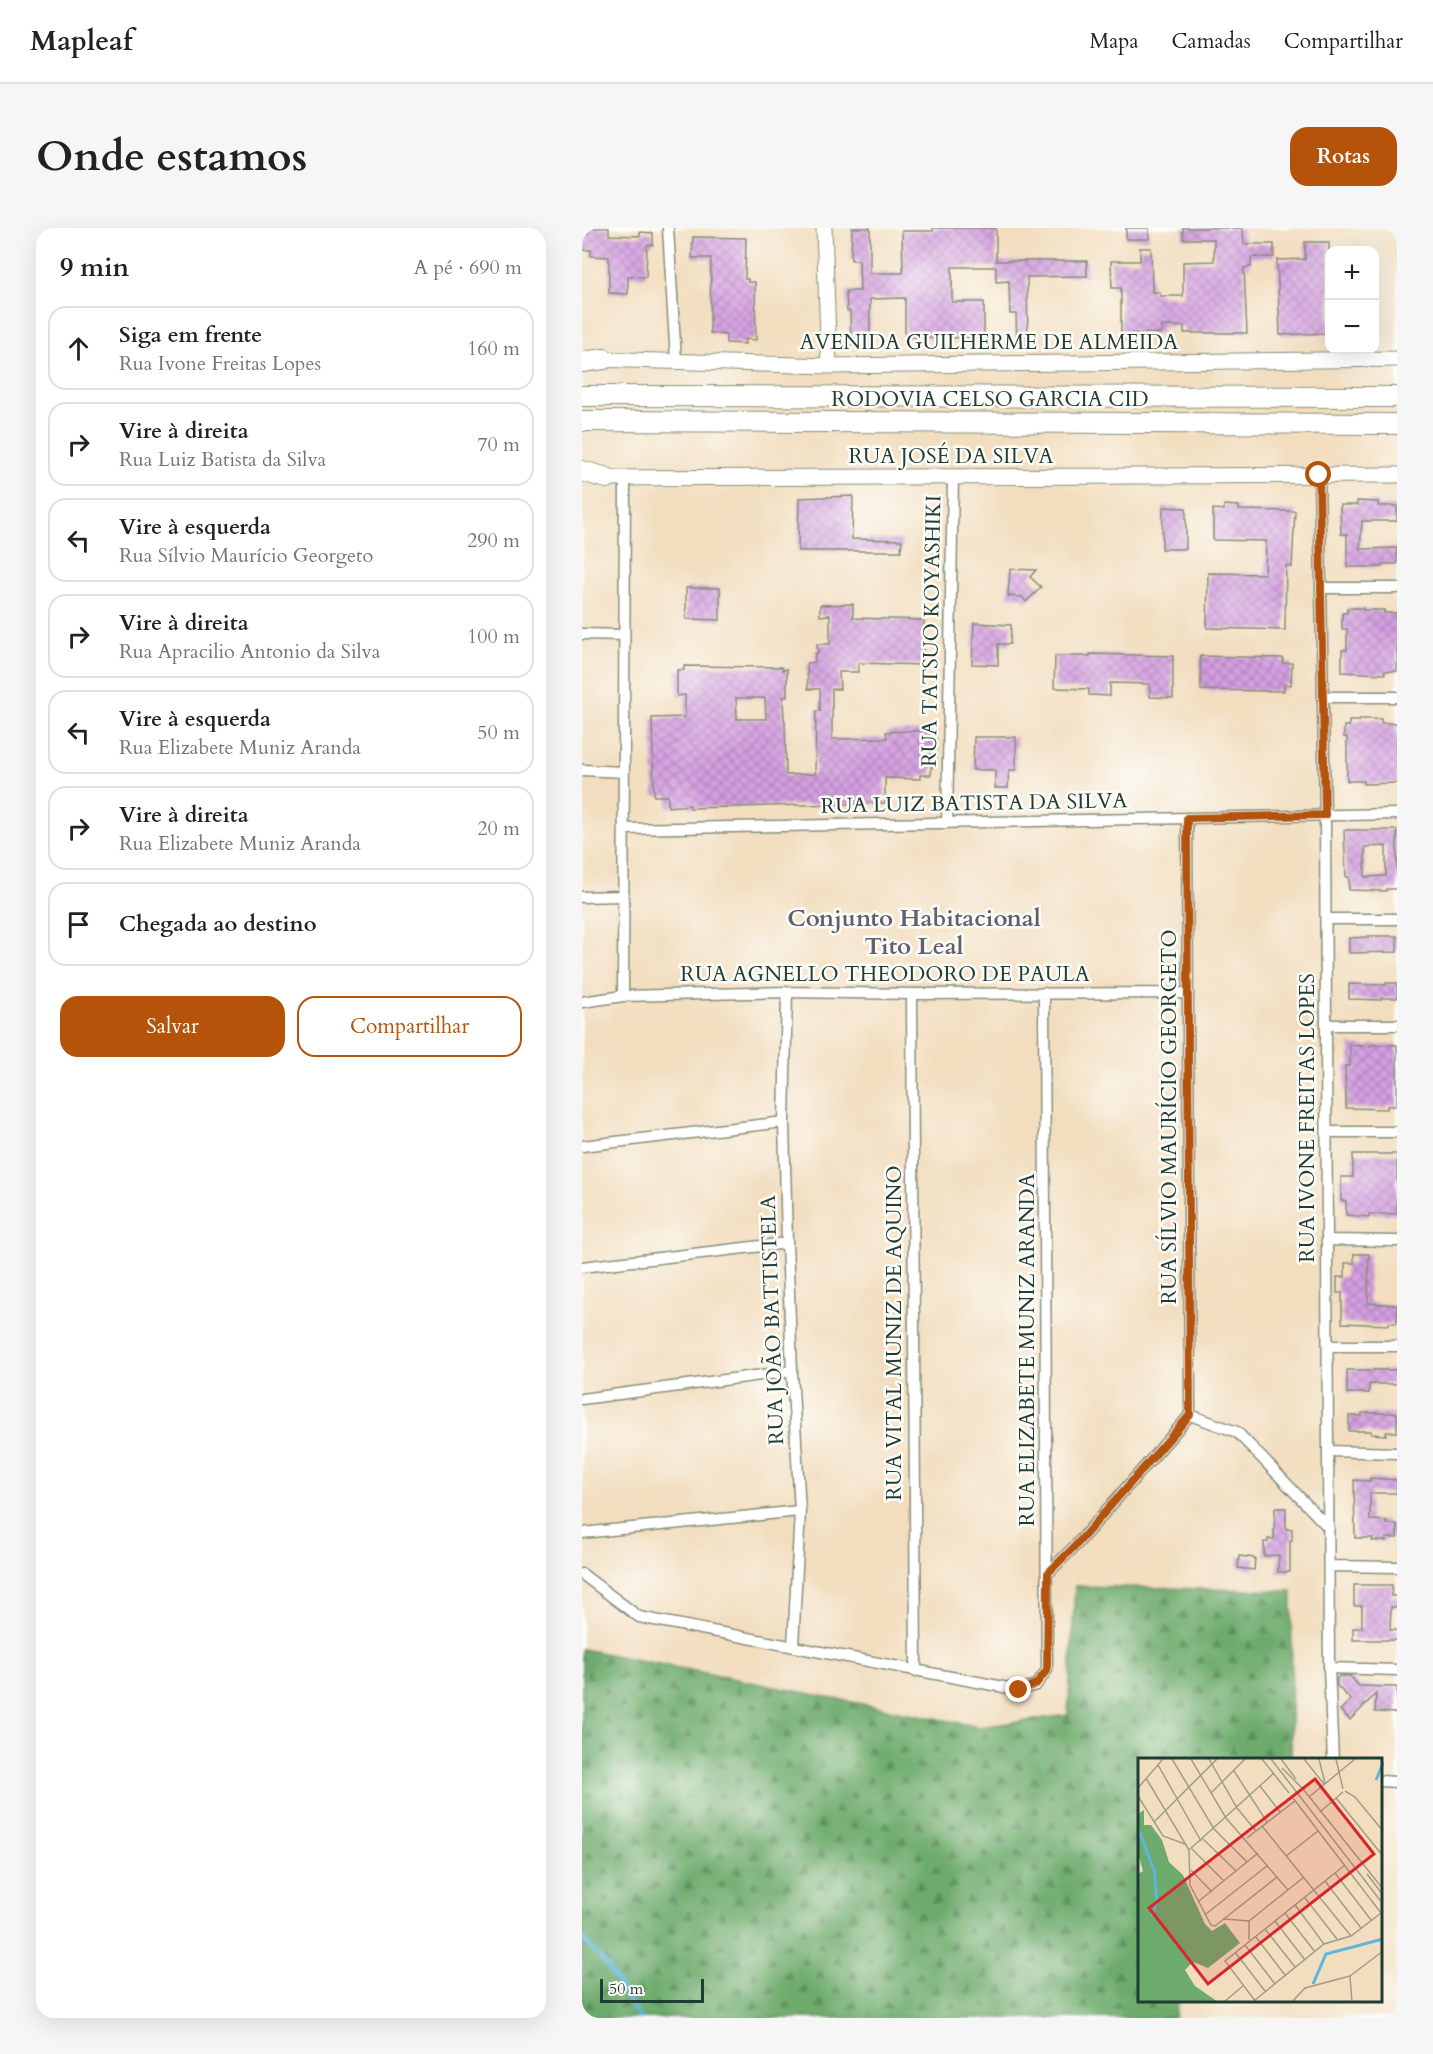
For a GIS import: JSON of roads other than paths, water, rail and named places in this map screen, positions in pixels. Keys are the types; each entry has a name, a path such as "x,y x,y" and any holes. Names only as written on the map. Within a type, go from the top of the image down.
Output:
{"highway":[{"path":"582,360 604,359"},
{"name":"RODOVIA CELSO GARCIA CID","path":"582,396 1397,397"},
{"name":"RODOVIA CELSO GARCIA CID","path":"582,421 1397,424"},
{"path":"582,471 616,478"}],"street":[{"path":"668,228 676,361"},
{"path":"824,228 829,366"},
{"name":"AVENIDA GUILHERME DE ALMEIDA","path":"604,359 829,366 1397,359"},
{"name":"RUA IVONE FREITAS LOPES","path":"1319,475 1326,919 1329,1668 1333,1758"},
{"name":"RUA JOSÉ DA SILVA","path":"582,478 1397,476"},
{"name":"RUA TATSUO KOYASHIKI","path":"947,823 952,477"},
{"path":"616,478 624,635 623,996"},
{"path":"1321,588 1397,588"},
{"path":"582,634 624,635"},
{"path":"1323,697 1397,698"},
{"path":"582,770 624,772"},
{"name":"RUA LUIZ BATISTA DA SILVA","path":"624,829 1397,814"},
{"name":"RUA SÍLVIO MAURÍCIO GEORGETO","path":"1187,818 1190,1415"},
{"path":"582,897 623,896"},
{"path":"1326,919 1397,919"},
{"name":"RUA AGNELLO THEODORO DE PAULA","path":"582,1002 623,996 788,992 1188,993"},
{"name":"RUA JOÃO BATTISTELA","path":"788,992 784,1122 792,1371 800,1511 794,1646"},
{"name":"RUA ELIZABETE MUNIZ ARANDA","path":"916,1671 1019,1690 1036,1684 1047,1670 1044,993"},
{"name":"RUA VITAL MUNIZ DE AQUINO","path":"912,994 916,1671"},
{"path":"1326,1025 1397,1025"},
{"path":"582,1146 784,1122"},
{"path":"1327,1132 1397,1132"},
{"path":"1327,1240 1397,1241"},
{"path":"582,1267 787,1243"},
{"path":"1328,1346 1397,1346"},
{"path":"582,1399 792,1371"},
{"path":"1048,1573 1077,1544 1190,1415 1237,1432 1329,1528"},
{"path":"1328,1451 1397,1452"},
{"path":"582,1533 800,1511"},
{"path":"1329,1566 1397,1567"},
{"path":"582,1574 639,1617 916,1671"},
{"path":"1329,1668 1397,1670"},
{"path":"1382,1781 1397,1782"}],"waterway":[{"path":"582,1937 607,1966 639,2018"}],"district":[{"name":"Conjunto Habitacional Tito Leal","path":"914,932"}]}
